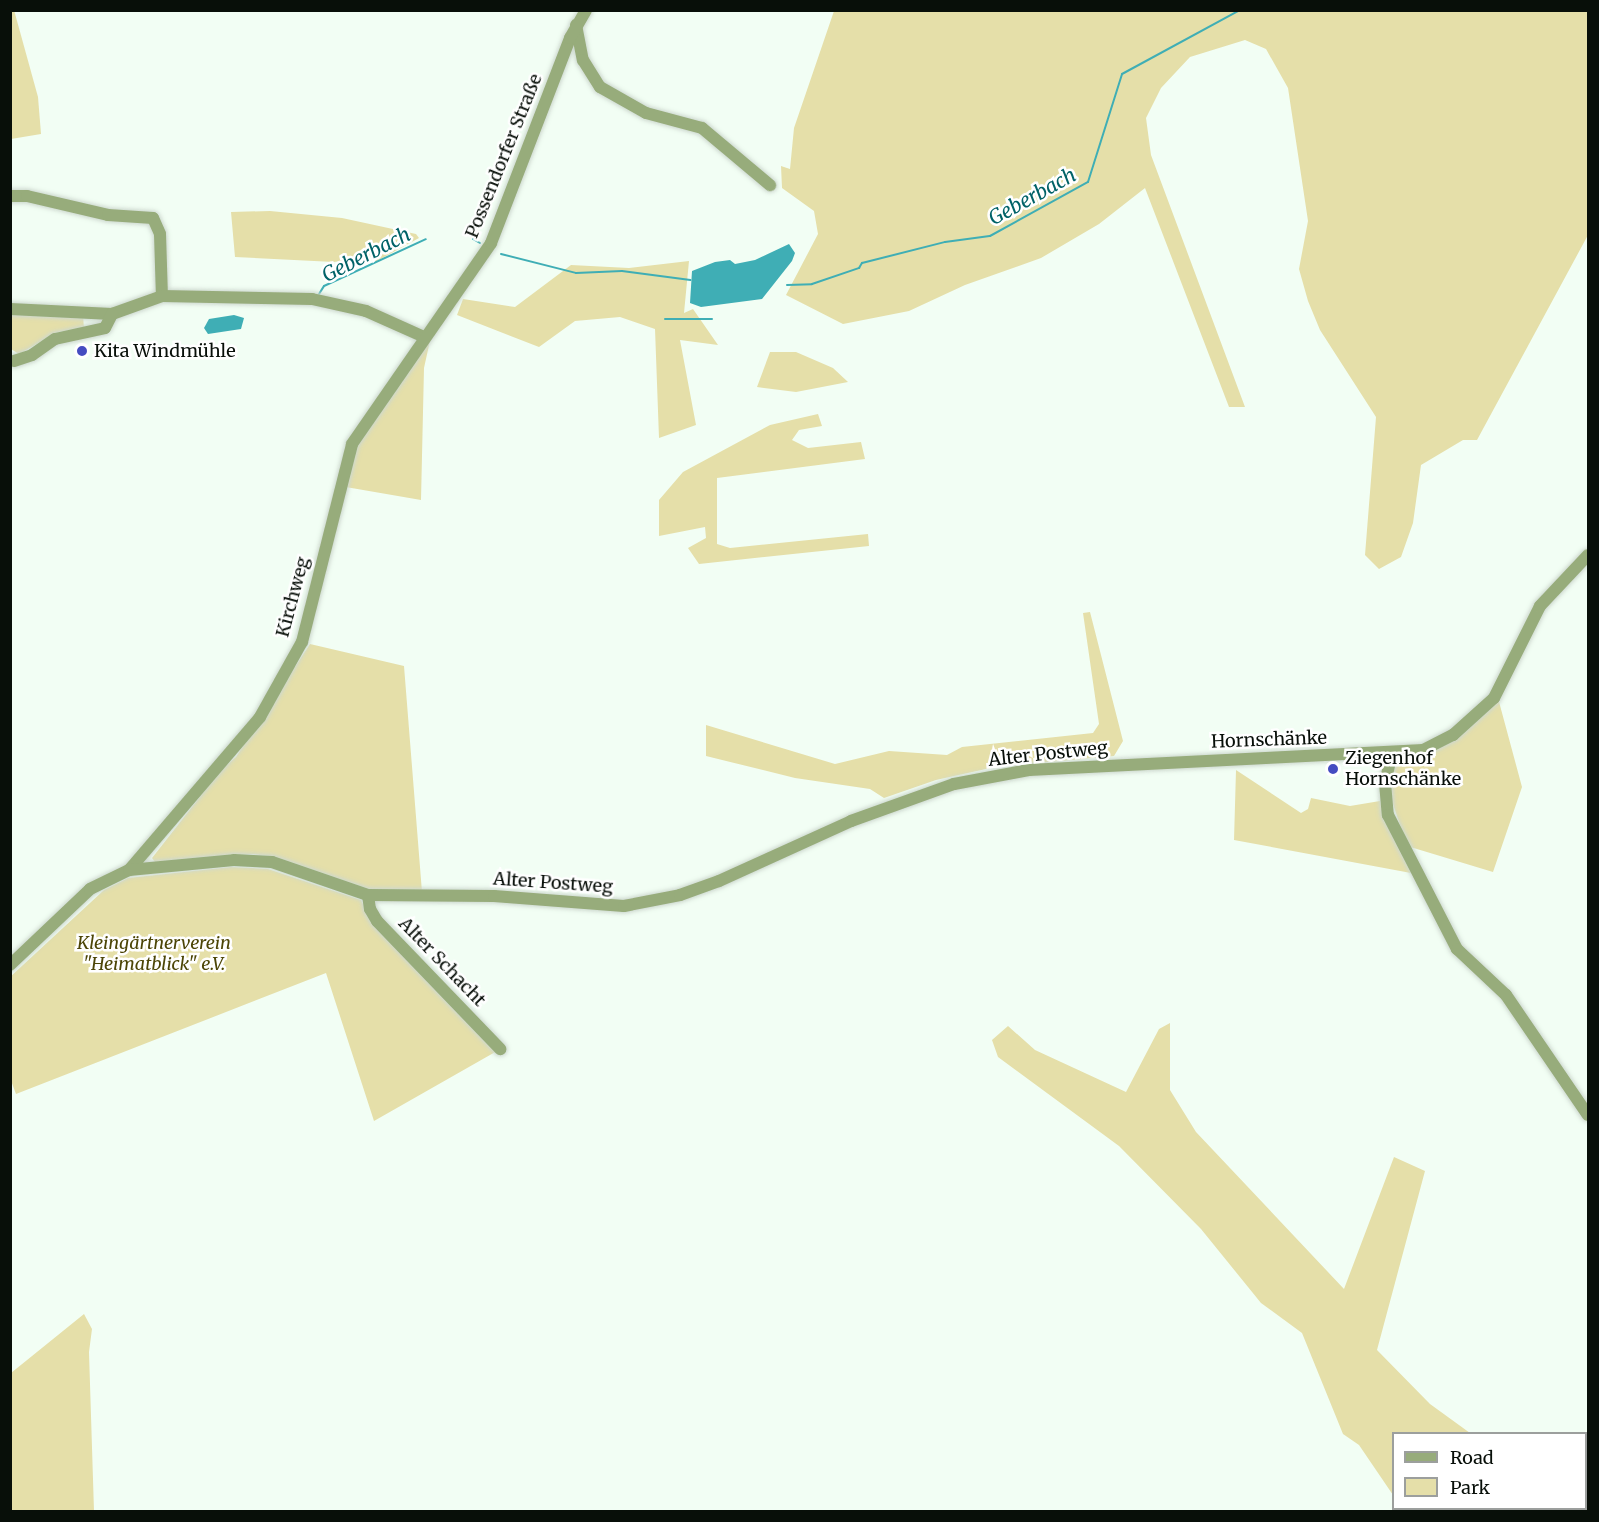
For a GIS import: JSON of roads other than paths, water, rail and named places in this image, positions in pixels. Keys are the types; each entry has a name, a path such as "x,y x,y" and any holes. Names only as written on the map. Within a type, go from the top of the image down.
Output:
{"street":[{"name":"Possendorfer Straße","path":"424,337 491,243 576,25 586,10"},
{"path":"576,25 583,60 600,87 646,112 702,129 770,185"},
{"path":"10,196 27,196 108,215 153,218 159,226 162,296"},
{"path":"10,309 112,314 162,296 326,300 398,323 424,337"},
{"path":"12,361 32,355 55,339 105,328 112,314"},
{"name":"Kirchweg","path":"129,870 260,717 302,642 352,444 424,337"},
{"path":"1588,555 1540,606 1486,705 1436,745 1423,750 1392,753 1384,797 1388,815 1456,950 1506,994 1588,1115"},
{"name":"Hornschänke","path":"1136,763 1392,753"},
{"name":"Alter Postweg","path":"129,870 234,860 272,862 368,895 494,896 624,906 680,895 719,881 851,821 928,791 1029,770 1136,763"},
{"path":"10,965 98,884 129,870"},
{"name":"Alter Schacht","path":"368,895 370,909 377,921 500,1049"}],"water":[{"path":"789,244 795,253 792,261 762,299 701,307 690,303 692,271 715,262 730,260 735,264 755,260"},
{"path":"234,315 244,318 241,329 208,334 204,328 209,319"}],"waterway":[{"name":"Geberbach","path":"787,285 812,284 859,268 862,263 945,242 990,236 1088,182 1122,74 1240,10"},
{"name":"Geberbach","path":"319,294 324,286 426,239"},
{"name":"Geberbach","path":"473,239 480,243"},
{"name":"Geberbach","path":"501,254 576,273 622,271 690,280"},
{"path":"665,319 712,319"}],"place":[{"name":"Kita Windmühle","path":"82,351"},
{"name":"Ziegenhof Hornschänke","path":"1333,769"}],"park label":[{"name":"Kleingärtnerverein \"Heimatblick\" e.V.","path":"154,954"}]}
